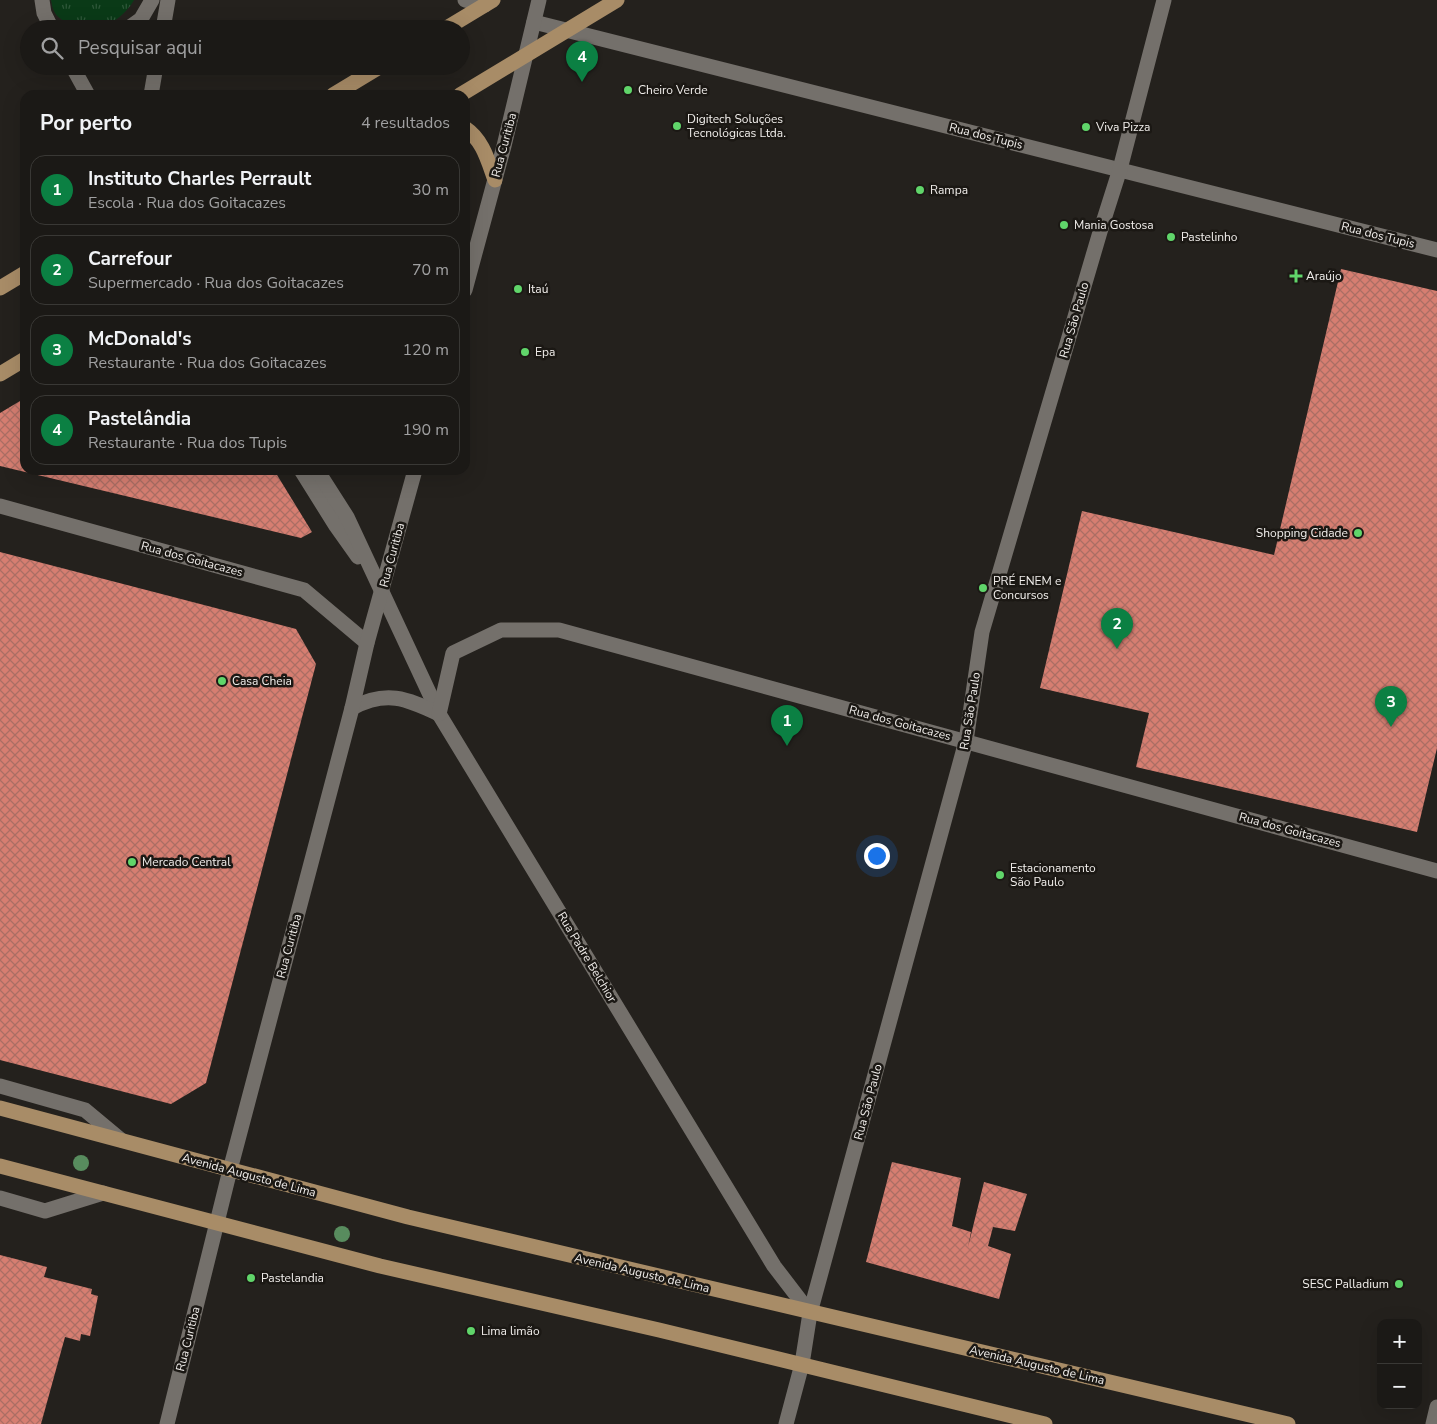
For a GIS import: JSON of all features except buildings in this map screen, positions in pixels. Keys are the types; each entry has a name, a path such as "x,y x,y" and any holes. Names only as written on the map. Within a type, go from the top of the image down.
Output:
{"main road":[{"path":"468,90 617,0"},
{"path":"460,20 489,3"},
{"path":"340,90 366,75"},
{"path":"470,133 479,141 486,152 495,180"},
{"path":"0,288 20,276"},
{"path":"0,374 20,362"},
{"name":"Avenida Augusto de Lima","path":"0,1108 408,1217 1288,1424"},
{"path":"0,1166 380,1266 659,1330 1045,1424"}],"street":[{"path":"140,20 152,0"},
{"path":"165,20 168,0"},
{"path":"465,0 489,3"},
{"name":"Rua Curitiba","path":"470,272 495,180 539,0"},
{"name":"Rua São Paulo","path":"786,1424 802,1364 810,1313 966,742 982,632 1120,169 1164,0"},
{"path":"43,6 48,20"},
{"path":"43,6 53,20"},
{"name":"Rua dos Tupis","path":"534,22 1437,250"},
{"path":"77,75 85,90"},
{"path":"152,90 154,75"},
{"name":"Rua Padre Belchior","path":"303,475 336,526 382,591"},
{"name":"Rua Padre Belchior","path":"320,475 347,517 439,714 765,1252 810,1313"},
{"name":"Rua Curitiba","path":"167,1424 230,1170 352,708 367,643 415,475"},
{"name":"Rua dos Goitacazes","path":"0,506 304,590 367,643"},
{"name":"Rua dos Goitacazes","path":"439,714 453,653 501,630 559,630 1437,871"},
{"path":"352,708 367,700 390,697 416,703 439,714"},
{"path":"0,1086 86,1110 121,1140"},
{"path":"0,1198 45,1211 103,1193"},
{"path":"1432,1424 1437,1407"}],"green space":[{"path":"51,0 134,0 116,20 63,20 53,10"}],"place":[{"name":"Pastelândia","path":"582,82"},
{"name":"Cheiro Verde","path":"628,90"},
{"name":"Digitech Soluções Tecnológicas Ltda.","path":"677,126"},
{"name":"Viva Pizza","path":"1086,127"},
{"name":"Rampa","path":"920,190"},
{"name":"Mania Gostosa","path":"1064,225"},
{"name":"Pastelinho","path":"1171,237"},
{"name":"Araújo","path":"1296,276"},
{"name":"Itaú","path":"518,289"},
{"name":"Epa","path":"525,352"},
{"name":"Shopping Cidade","path":"1358,533"},
{"name":"PRÉ ENEM e Concursos","path":"983,588"},
{"name":"Carrefour","path":"1117,649"},
{"name":"Casa Cheia","path":"222,681"},
{"name":"McDonald's","path":"1391,727"},
{"name":"Instituto Charles Perrault","path":"787,746"},
{"name":"Mercado Central","path":"132,862"},
{"name":"Estacionamento São Paulo","path":"1000,875"},
{"name":"Pastelandia","path":"251,1278"},
{"name":"SESC Palladium","path":"1399,1284"},
{"name":"Lima limão","path":"471,1331"}]}
